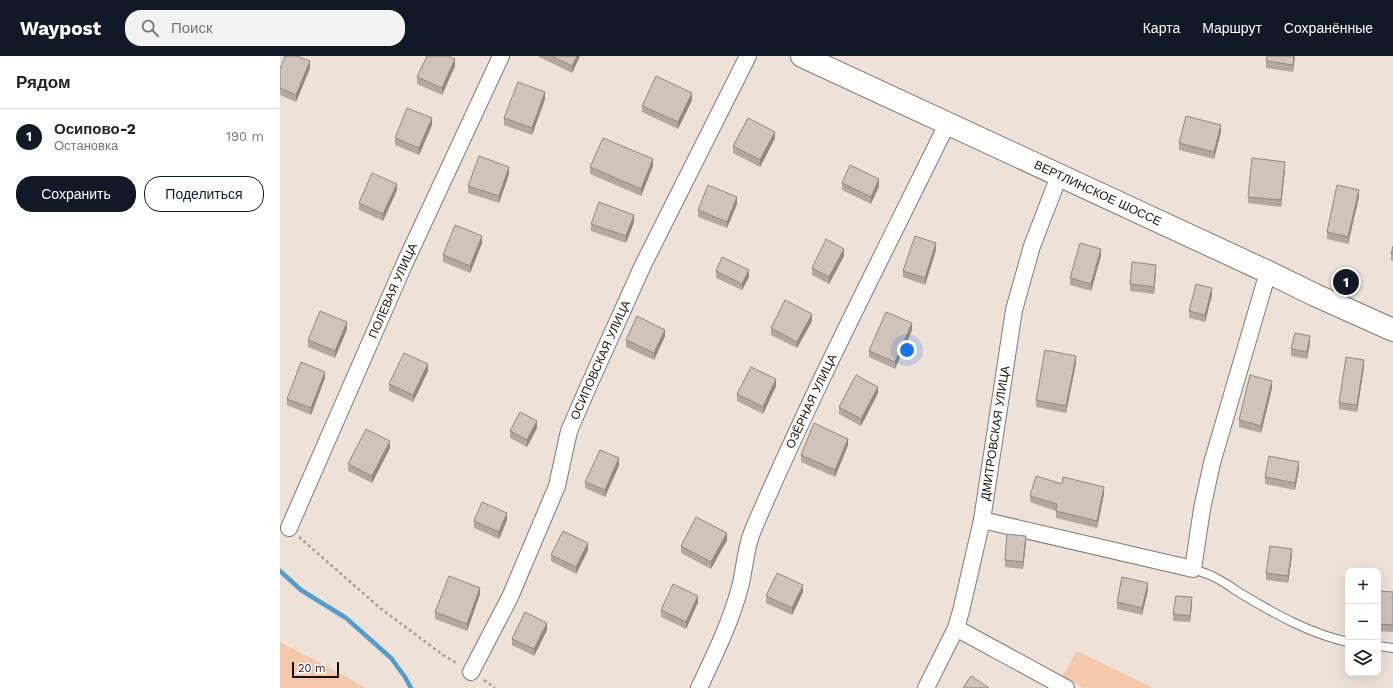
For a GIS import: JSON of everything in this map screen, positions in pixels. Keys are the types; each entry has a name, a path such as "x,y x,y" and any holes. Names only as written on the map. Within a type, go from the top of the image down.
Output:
{"main road":[{"name":"ВЕРТЛИНСКОЕ ШОССЕ","path":"810,58 947,124 1393,330"}],"street":[{"name":"ПОЛЕВАЯ УЛИЦА","path":"290,528 403,267 501,56"},
{"name":"ОСИПОВСКАЯ УЛИЦА","path":"472,672 510,597 557,486 569,431 589,385 643,265 748,56"},
{"name":"ОЗЁРНАЯ УЛИЦА","path":"699,688 733,609 740,588 750,536 781,463 947,124"},
{"name":"ДМИТРОВСКАЯ УЛИЦА","path":"926,688 956,628 982,520 1014,310 1032,246 1059,176"},
{"path":"982,520 1193,569 1202,509 1212,463 1268,272"},
{"path":"956,628 1066,688"}],"lane":[{"path":"1193,569 1216,577 1242,595 1276,614 1335,640 1345,642"},
{"path":"1381,646 1393,648"}],"path":[{"path":"290,528 380,608 443,655 472,672"}],"shaded area":[{"path":"280,642 343,675 366,688 280,688"},
{"path":"1077,651 1153,688 1084,688 1062,677"}],"building":[{"path":"285,56 297,56 310,61 296,95 280,88 280,69"},
{"path":"427,56 448,56 455,59 442,88 417,77"},
{"path":"551,56 577,56 572,66"},
{"path":"1267,56 1294,56 1293,65 1266,61"},
{"path":"656,76 692,93 678,122 642,106"},
{"path":"518,82 545,92 532,128 504,118"},
{"path":"407,108 432,118 419,148 395,138"},
{"path":"1186,116 1221,125 1214,152 1179,143"},
{"path":"748,118 775,132 760,160 733,146"},
{"path":"603,138 653,159 641,189 590,167"},
{"path":"479,156 509,167 499,196 468,186"},
{"path":"1252,158 1285,162 1281,200 1248,197"},
{"path":"850,165 879,179 871,197 842,183"},
{"path":"372,173 397,184 383,214 359,203"},
{"path":"708,185 737,197 727,222 698,210"},
{"path":"1337,185 1359,190 1348,237 1327,232"},
{"path":"599,202 634,215 626,236 591,224"},
{"path":"455,225 482,236 470,266 443,255"},
{"path":"915,236 936,243 925,278 903,271"},
{"path":"826,239 844,249 829,277 812,268"},
{"path":"1080,243 1101,249 1091,284 1070,278"},
{"path":"722,257 749,270 742,284 716,271"},
{"path":"1132,262 1156,265 1154,287 1130,284"},
{"path":"1196,284 1212,288 1205,315 1189,311"},
{"path":"785,300 812,314 797,342 771,328"},
{"path":"320,311 347,322 335,351 308,340"},
{"path":"886,312 912,323 895,362 869,351"},
{"path":"637,316 665,330 654,353 626,340"},
{"path":"1295,333 1310,336 1307,352 1291,349"},
{"path":"1045,350 1076,356 1066,406 1036,400"},
{"path":"404,353 428,364 413,395 389,384"},
{"path":"1346,357 1364,360 1357,405 1339,403"},
{"path":"301,362 325,372 311,408 287,399"},
{"path":"751,367 776,379 763,407 737,394"},
{"path":"856,375 878,387 861,419 839,407"},
{"path":"1250,375 1272,381 1261,426 1239,420"},
{"path":"520,412 537,421 527,440 510,431"},
{"path":"814,423 848,439 835,470 801,455"},
{"path":"366,429 390,441 372,476 348,464"},
{"path":"600,450 619,458 605,490 585,482"},
{"path":"1269,456 1299,462 1295,483 1265,477"},
{"path":"1036,476 1062,484 1063,477 1104,487 1097,521 1056,511 1057,504 1030,496"},
{"path":"482,502 507,513 499,532 474,521"},
{"path":"696,517 727,533 711,562 681,546"},
{"path":"563,531 588,543 576,567 551,555"},
{"path":"1007,534 1026,536 1023,562 1005,560"},
{"path":"1270,546 1292,549 1288,576 1266,573"},
{"path":"777,573 803,585 792,608 766,596"},
{"path":"449,576 480,588 467,624 435,612"},
{"path":"1122,577 1148,583 1142,608 1117,602"},
{"path":"673,584 698,596 686,622 661,610"},
{"path":"1381,591 1393,592 1393,625 1381,624"},
{"path":"1176,596 1192,597 1190,616 1173,614"},
{"path":"525,612 547,623 534,649 512,639"},
{"path":"971,676 989,688 963,688"}],"waterway":[{"path":"280,571 301,590 346,618 391,658 411,688"}],"place":[{"name":"Осипово-2","path":"1346,282"}]}
